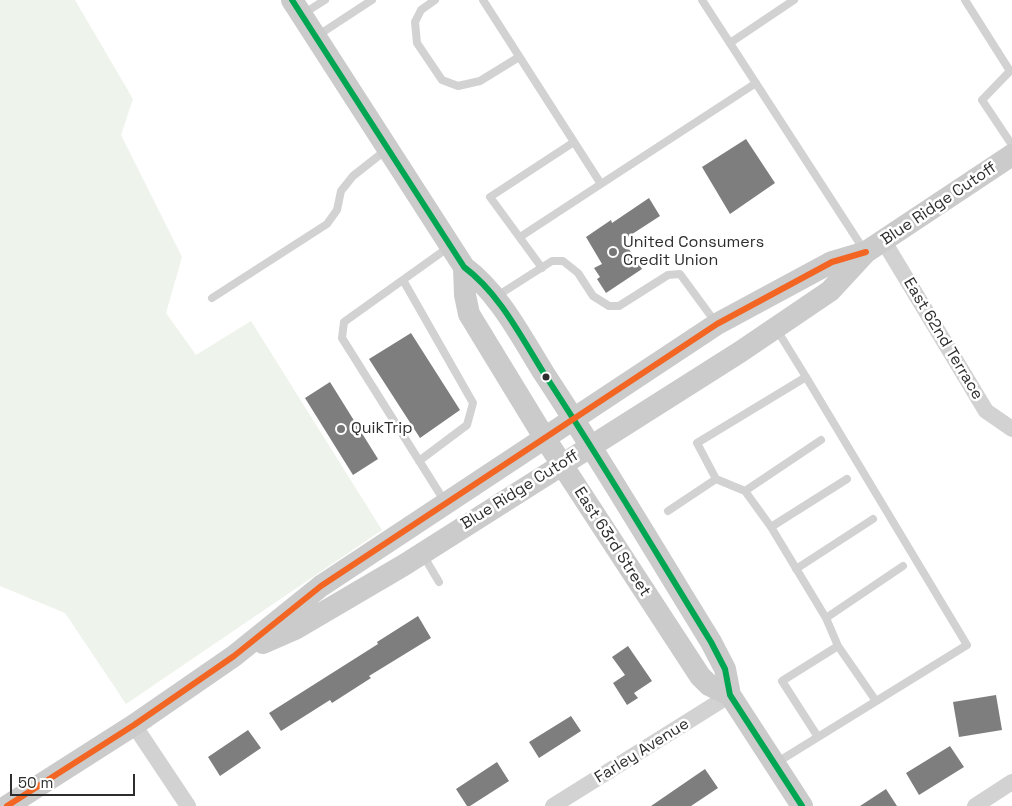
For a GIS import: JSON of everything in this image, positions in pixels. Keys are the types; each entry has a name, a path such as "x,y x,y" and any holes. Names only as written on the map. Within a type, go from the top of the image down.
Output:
{"main road":[{"name":"East 63rd Street","path":"297,7 464,267 478,277 495,298 574,418 711,642 725,669 730,695 776,763 802,806"},
{"name":"Blue Ridge Cutoff","path":"234,656 295,629 422,553 776,328 830,290 874,246 1012,155"},
{"name":"Blue Ridge Cutoff","path":"7,806 134,725 234,656 321,586 717,324 832,262 874,246"},
{"name":"East 63rd Street","path":"464,267 465,295 469,314 544,437 700,676 709,685 730,695"}],"street":[{"name":"East 62nd Terrace","path":"874,246 986,411 1012,429"},
{"name":"Farley Avenue","path":"553,806 730,695"},
{"path":"134,725 188,806"},
{"path":"975,806 1012,782"}],"lane":[{"path":"297,7 325,0"},
{"path":"316,37 372,0"},
{"path":"435,0 421,10 414,22 417,43 442,80 458,86 480,81 520,57"},
{"path":"483,0 601,184"},
{"path":"702,0 756,83 874,246"},
{"path":"730,43 794,0"},
{"path":"965,0 1010,71 982,100 1012,145"},
{"path":"520,237 756,83"},
{"path":"542,268 490,197 574,142"},
{"path":"212,298 327,224 337,210 341,190 353,176 388,149"},
{"path":"446,503 342,338 344,322 450,246"},
{"path":"495,298 552,261 563,261 578,273 593,296 609,306 619,306 668,275 680,274 717,324"},
{"path":"403,280 473,404 467,425 419,461"},
{"path":"776,328 967,645 776,763"},
{"path":"806,377 696,443 716,479 745,491 771,527 826,618 838,646 876,701"},
{"path":"745,491 822,440"},
{"path":"668,511 716,479"},
{"path":"771,527 847,479"},
{"path":"796,570 873,519"},
{"path":"422,553 439,582"},
{"path":"826,618 903,566"},
{"path":"818,737 782,681 838,646"}],"shaded area":[{"path":"0,0 75,0 133,99 121,135 182,257 166,313 196,355 251,321 382,530 126,704 65,613 0,586"}],"building":[{"path":"746,139 775,183 730,214 702,167"},
{"name":"United Consumers Credit Union","path":"649,198 660,216 623,240 642,269 606,293 597,279 600,277 594,268 602,264 586,237 611,220 612,223"},
{"name":"QuikTrip","path":"411,333 460,410 420,438 369,359"},
{"name":"QuikTrip","path":"330,382 378,459 353,475 305,398"},
{"path":"418,616 431,638 369,676 371,678 332,703 330,700 281,731 269,713 378,644 377,642"},
{"path":"628,646 652,681 634,693 638,698 627,705 613,683 625,675 612,657"},
{"path":"996,695 1002,730 959,737 953,702"},
{"path":"571,716 581,731 539,758 529,742"},
{"path":"248,730 261,748 220,776 208,757"},
{"path":"950,746 964,767 919,795 906,773"},
{"path":"497,762 509,781 470,806 467,806 456,789"},
{"path":"705,769 718,788 691,806 651,806"},
{"path":"886,789 897,806 860,806"}],"transit line":[{"path":"292,0 464,267 477,278 499,303 567,408 711,642 725,669 730,695 802,806"},
{"path":"7,806 134,725 234,656 321,586 717,324 832,262 866,252"}],"place":[{"name":"United Consumers Credit Union","path":"613,252"},
{"name":"QuikTrip","path":"341,429"}]}
